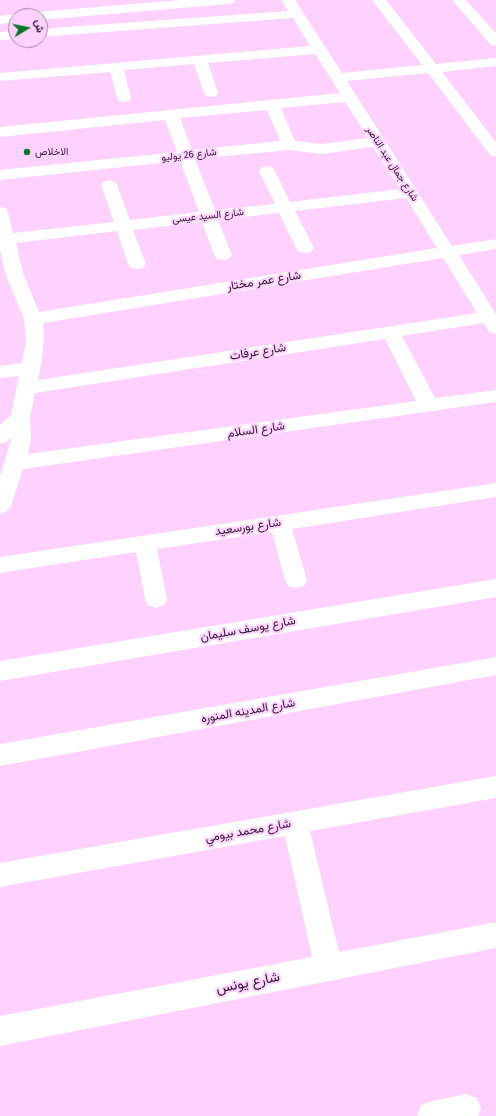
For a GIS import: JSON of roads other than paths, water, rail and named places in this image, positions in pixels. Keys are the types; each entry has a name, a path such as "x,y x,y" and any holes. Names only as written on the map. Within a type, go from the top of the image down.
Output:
{"street":[{"path":"48,15 229,0"},
{"name":"شارع جمال عبد الناصر","path":"288,0 492,322"},
{"path":"379,0 496,152"},
{"path":"459,0 496,42"},
{"path":"48,32 297,14"},
{"path":"0,77 319,49"},
{"path":"199,59 211,92"},
{"path":"338,78 496,62"},
{"path":"116,66 124,98"},
{"path":"0,132 349,97"},
{"path":"272,105 289,145"},
{"path":"171,115 223,256"},
{"name":"شارع 26 يوليو","path":"0,175 289,145 317,149 377,142"},
{"path":"267,170 305,248"},
{"path":"109,185 137,264"},
{"name":"شارع السيد عيسى","path":"6,239 411,193"},
{"path":"0,212 6,239 6,263 33,319 35,341 20,417 22,440 16,463 0,506"},
{"name":"شارع عمر مختار","path":"33,319 496,244"},
{"name":"شارع عرفات","path":"26,388 391,332 492,322"},
{"path":"391,332 429,406"},
{"path":"0,372 30,368"},
{"name":"شارع السلام","path":"16,463 496,396"},
{"path":"0,437 20,417"},
{"name":"شارع بورسعيد","path":"0,565 496,490"},
{"path":"280,522 296,580"},
{"path":"145,543 156,599"},
{"name":"شارع يوسف سليمان","path":"0,671 496,588"},
{"name":"شارع المدينه المنوره","path":"0,755 496,666"},
{"name":"شارع محمد بيومي","path":"0,875 496,787"},
{"path":"295,823 329,967"},
{"name":"شارع يونس","path":"0,1031 496,935"},
{"path":"432,1116 466,1109"}],"place":[{"name":"الاخلاص","path":"27,152"}]}
